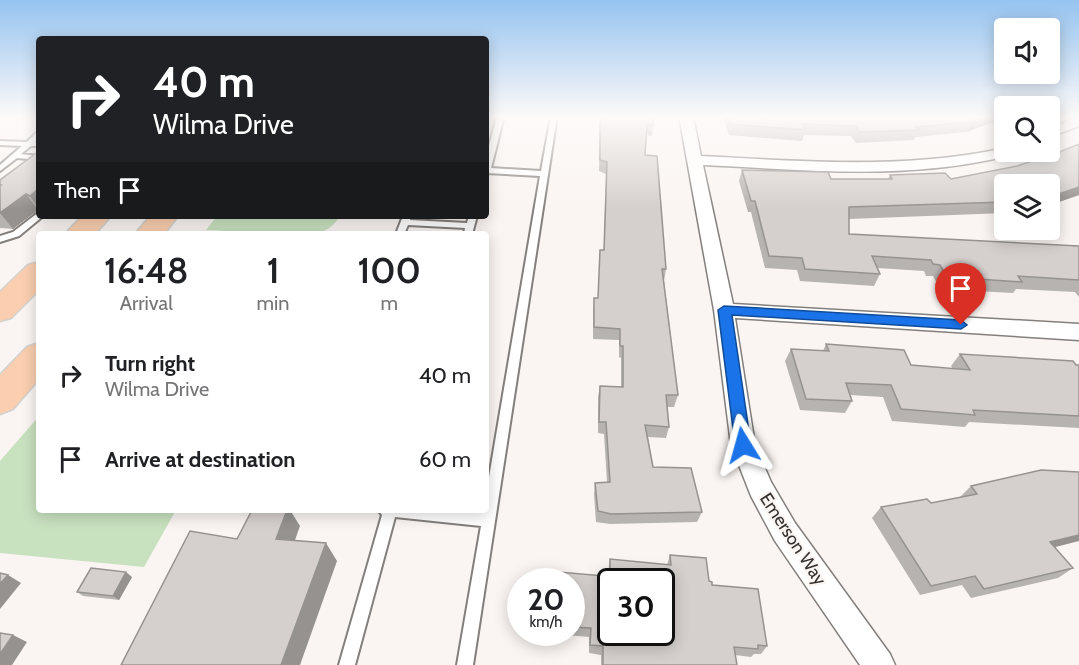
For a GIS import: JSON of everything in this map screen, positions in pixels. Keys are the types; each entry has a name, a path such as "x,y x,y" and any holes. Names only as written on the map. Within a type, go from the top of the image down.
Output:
{"main road":[{"path":"82,231 95,219"},
{"path":"151,231 162,219"},
{"path":"0,310 36,276"},
{"path":"0,399 36,359"}],"street":[{"name":"Emerson Way","path":"691,147 724,310 743,445 760,488 785,532 879,665"},
{"path":"693,160 906,167 952,163 994,154"},
{"path":"724,310 1079,332"}],"lane":[{"path":"0,170 25,147"},
{"path":"465,665 549,147"},
{"path":"15,156 36,158"},
{"path":"489,170 544,174"},
{"path":"0,239 16,234 36,217"},
{"path":"406,219 469,230"},
{"path":"347,665 387,513"},
{"path":"418,513 489,520"}],"green space":[{"path":"215,219 338,219 324,231 206,230"},
{"path":"36,419 36,513 174,513 144,567 0,553 0,461"}],"building":[{"path":"600,147 646,147 645,155 657,156 666,269 662,269 678,395 666,395 669,427 645,425 653,467 691,468 702,512 611,514 598,511 595,483 610,482 606,422 599,422 600,386 623,387 623,346 620,346 620,329 594,327 594,298 598,298 600,250 604,250 607,162 600,160"},
{"path":"1079,147 1079,187 1060,194 1060,174 994,174 994,202 849,207 849,234 1079,246 1079,280 1018,276 1022,282 947,277 940,265 933,264 931,260 872,256 880,274 805,269 802,258 769,256 755,201 751,201 742,170 828,172 831,179 892,179 890,175 945,173 951,179 1029,162 1060,162 1060,152"},
{"path":"36,153 36,191 30,196 26,194 0,213 0,180"},
{"path":"826,344 904,350 911,365 970,370 960,354 1073,361 1079,365 1079,416 973,410 975,415 901,409 891,385 846,383 852,401 806,399 791,349 829,351"},
{"path":"1041,470 1079,472 1079,535 1050,542 1073,568 984,589 975,576 931,586 881,507 927,499 931,503 977,494 971,486"},
{"path":"250,513 286,513 276,539 326,543 281,665 121,665 190,531 237,539"},
{"path":"670,555 706,558 709,581 712,585 758,589 767,646 758,645 758,649 734,647 737,665 603,665 603,646 675,646 675,568 610,568 610,559 671,565"},
{"path":"91,568 126,572 113,596 77,592"},
{"path":"0,573 8,575 0,584"},
{"path":"585,574 597,575 597,646 590,645 591,628 585,628"},
{"path":"0,633 13,635 0,654"}],"route":[{"path":"743,445 724,310 961,325"}]}
